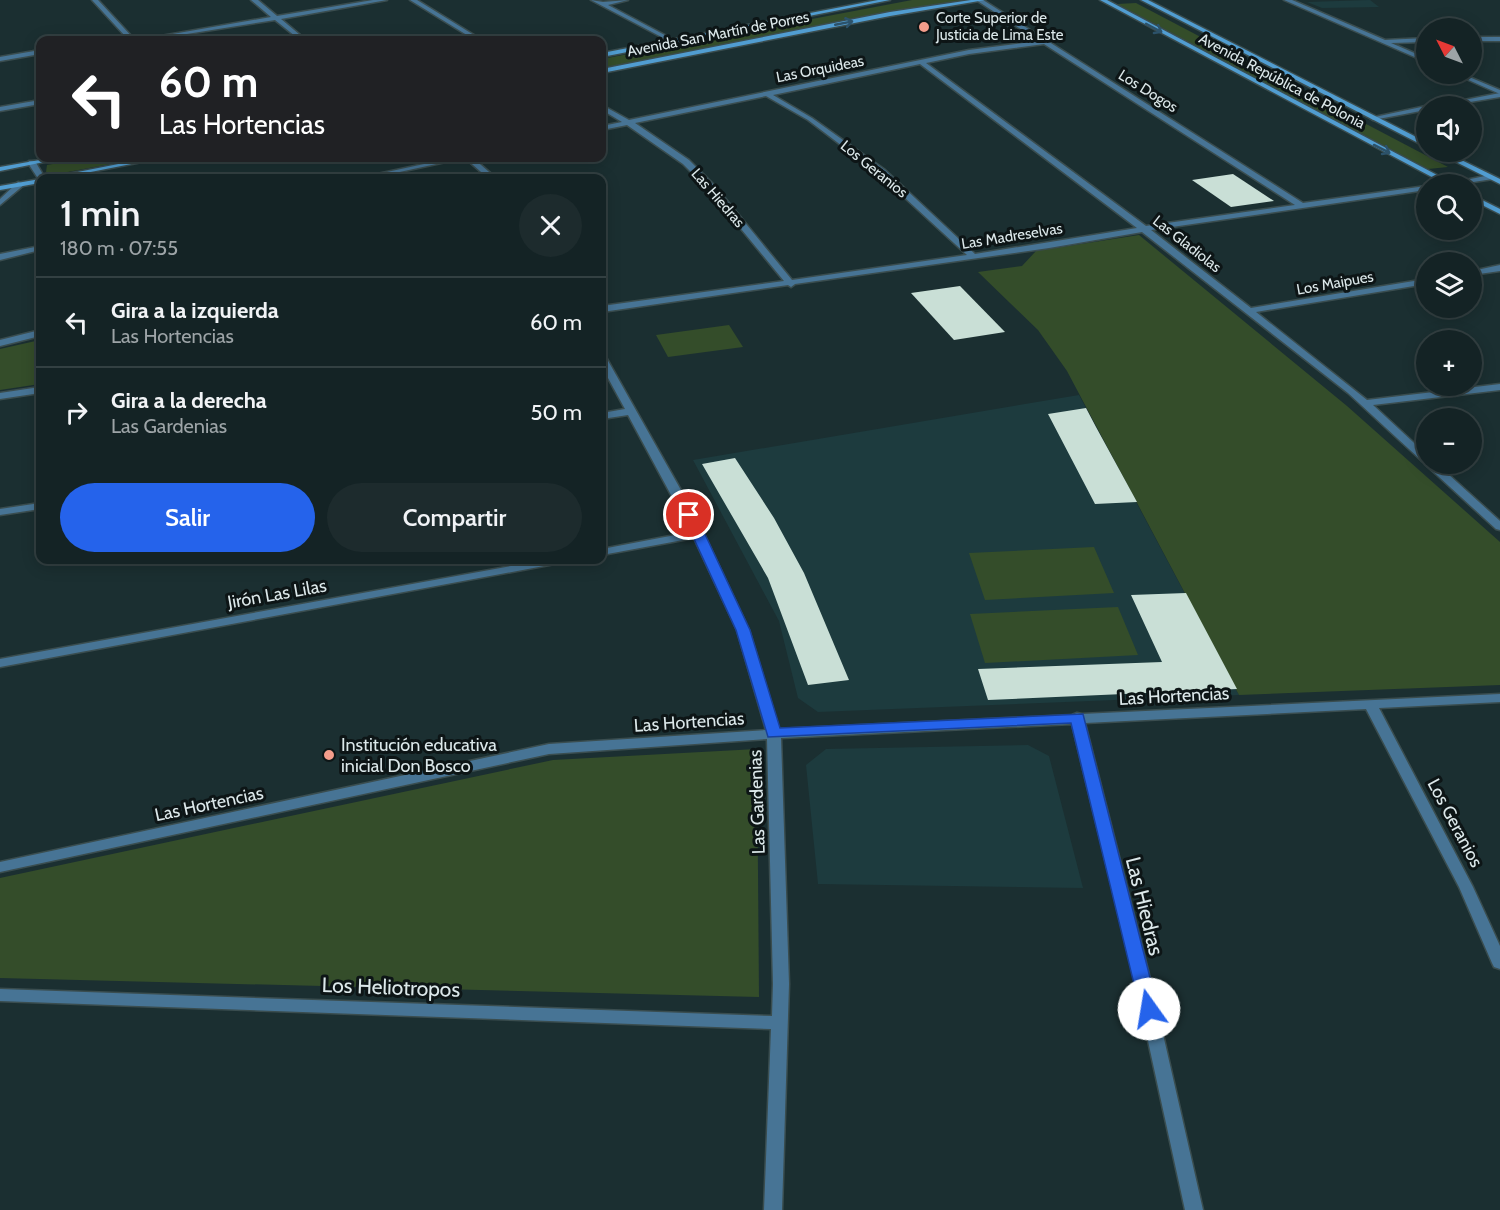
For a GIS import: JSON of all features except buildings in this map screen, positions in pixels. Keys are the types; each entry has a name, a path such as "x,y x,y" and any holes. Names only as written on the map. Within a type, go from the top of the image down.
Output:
{"main road":[{"name":"Avenida San Martín de Porres","path":"606,54 887,0"},
{"name":"Avenida San Martín de Porres","path":"606,70 890,14 981,0"},
{"name":"Avenida República de Polonia","path":"1103,0 1431,174"},
{"name":"Avenida República de Polonia","path":"1144,0 1416,140"},
{"path":"0,169 38,162"},
{"path":"72,174 137,162"},
{"path":"1460,162 1500,182"},
{"path":"0,188 36,180"},
{"path":"1482,202 1500,212"}],"street":[{"path":"95,0 128,36"},
{"path":"254,0 298,36"},
{"path":"166,36 384,0"},
{"path":"413,0 472,36"},
{"path":"594,0 673,41"},
{"path":"602,4 625,0"},
{"name":"Los Dogos","path":"981,0 1302,206"},
{"path":"1287,0 1416,56"},
{"path":"1482,39 1500,39"},
{"path":"1383,41 1416,40"},
{"name":"Las Orquideas","path":"606,127 969,52 1045,42"},
{"path":"0,59 36,53"},
{"name":"Las Gladiolas","path":"921,62 1249,310 1366,403 1416,450"},
{"path":"1480,84 1500,93"},
{"name":"Los Geranios","path":"766,93 810,119 882,172 974,257"},
{"path":"1482,97 1500,93"},
{"path":"0,110 36,103"},
{"name":"Las Hiedras","path":"606,109 686,162 712,188 791,284"},
{"path":"1373,117 1416,110"},
{"path":"382,174 441,162"},
{"path":"474,162 487,174"},
{"path":"32,163 38,174"},
{"path":"1482,178 1490,177"},
{"path":"0,203 21,184"},
{"name":"Las Madreselvas","path":"606,308 791,284 1416,189"},
{"path":"0,257 36,250"},
{"path":"1482,271 1500,268"},
{"name":"Los Maipues","path":"1249,310 1416,283"},
{"path":"0,343 36,334"},
{"name":"Las Gardenias","path":"606,366 698,534 743,630 774,734 782,984 773,1210"},
{"path":"1366,403 1500,387"},
{"path":"0,396 36,391"},
{"path":"606,415 632,411"},
{"path":"1442,474 1500,528"},
{"path":"0,512 36,507"},
{"path":"606,551 698,534"},
{"name":"Jirón Las Lilas","path":"0,663 538,564"},
{"name":"Las Hortencias","path":"0,867 549,749 1077,717 1500,698"},
{"name":"Los Geranios","path":"1370,704 1466,887 1500,963"},
{"name":"Las Hiedras","path":"1077,717 1144,986 1194,1210"},
{"name":"Los Heliotropos","path":"0,995 780,1023"}],"shaded area":[{"path":"1370,0 1379,7 1322,8 1307,2"},
{"path":"1079,395 1239,695 818,712 798,698 779,621 693,460"},
{"path":"1028,745 1049,756 1083,888 818,884 806,765 826,749"}],"green space":[{"path":"912,0 965,0 606,67 606,58"},
{"path":"1136,3 1416,150 1416,162 1438,162 1448,167 1428,169 1117,4"},
{"path":"64,162 122,162 57,174 46,172 47,165"},
{"path":"1139,235 1347,406 1416,467 1416,474 1424,474 1500,542 1500,685 1239,695 1067,371 1038,330 978,272 1022,266 1036,251"},
{"path":"729,325 743,347 668,357 656,335"},
{"path":"36,341 36,385 0,390 0,349"},
{"path":"1094,547 1114,593 985,600 969,553"},
{"path":"1118,607 1138,655 985,663 970,614"},
{"path":"757,749 759,997 0,978 0,878 553,760"}],"place":[{"name":"Corte Superior de Justicia de Lima Este","path":"924,27"},
{"name":"Institución educativa inicial Don Bosco","path":"329,755"}],"route":[{"path":"689,515 743,630 774,734 1077,717 1149,1009"}]}
